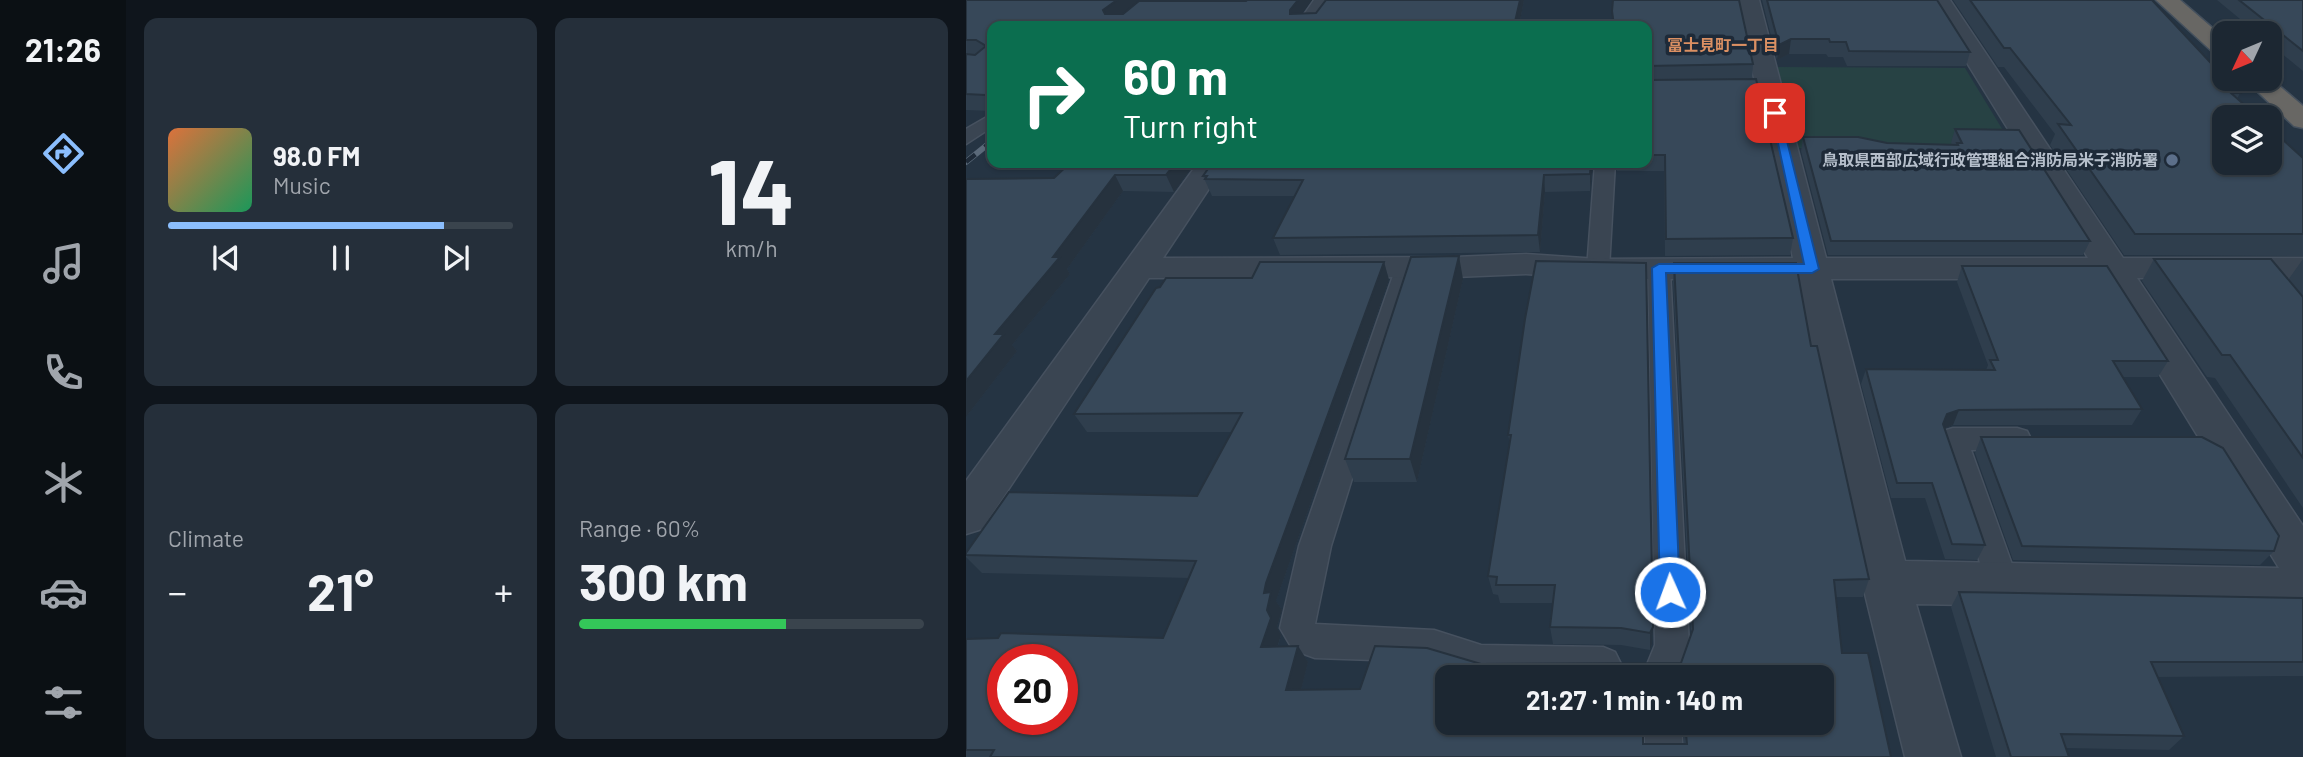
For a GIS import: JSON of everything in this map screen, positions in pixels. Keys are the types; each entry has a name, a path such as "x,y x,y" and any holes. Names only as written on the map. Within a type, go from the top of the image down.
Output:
{"highway":[{"path":"2167,0 2212,39"},
{"path":"2270,91 2303,120"}],"street":[{"path":"1310,21 1325,0"},
{"path":"1748,0 1762,87 1812,269 1886,582 1933,757"},
{"path":"1940,0 2112,268 2208,438 2303,565"},
{"path":"966,516 1208,168"},
{"path":"1138,268 1526,264 1598,269 2112,268 2281,275"},
{"path":"1886,582 2303,590"}],"lane":[{"path":"966,138 987,123"},
{"path":"1598,269 1605,168"},
{"path":"1408,267 1315,546 1297,628 1305,639 1315,642 1434,646 1480,662 1622,665"},
{"path":"1659,268 1672,646 1664,665"},
{"path":"2003,584 1953,439 2047,439"},
{"path":"1663,735 1664,757"}],"green space":[{"path":"1774,67 1965,68 2018,155 1794,148"}],"building":[{"path":"966,0 1117,0 1103,10 1105,14 1123,14 1139,1 1298,0 1290,14 1316,13 1326,0 1520,0 1515,21 987,21 985,95 966,94 966,54 975,55 986,46 976,40 966,40"},
{"path":"1613,0 1739,0 1753,64 1652,66 1652,21 1613,21"},
{"path":"1767,0 1937,0 1970,52 1849,51 1846,42 1830,42 1829,39 1791,39 1779,45"},
{"path":"1970,0 2152,0 2212,64 2212,91 2238,91 2240,93 2231,93 2244,105 2212,105 2212,175 2282,175 2282,139 2303,158 2303,234 2135,234 2058,124 2071,125 2010,48 2004,48"},
{"path":"2239,0 2303,0 2303,51 2282,34 2282,21 2265,21"},
{"path":"1756,79 1793,238 1666,239 1665,155 1652,155 1652,80"},
{"path":"1955,129 2019,130 2090,241 1831,241 1803,137 1858,137 1887,143 1958,145 1957,143 1962,143"},
{"path":"1065,168 1172,168 1166,175 1115,175 1053,257 1060,257 995,334 1004,334 966,381 966,179 1054,178"},
{"path":"1209,168 1591,168 1590,174 1544,175 1538,235 1273,238 1303,180 1205,179 1207,176 1203,176"},
{"path":"1459,256 1410,459 1345,459 1411,257"},
{"path":"2154,259 2271,259 2303,297 2303,458 2230,355 2222,355"},
{"path":"1536,261 1646,263 1653,627 1650,633 1621,628 1550,627 1555,585 1496,585 1497,577 1488,576 1511,435 1508,435 1525,319"},
{"path":"1260,262 1384,262 1264,593 1271,592 1267,610 1271,618 1261,647 1298,646 1286,690 1360,689 1375,646 1427,648 1481,664 1681,663 1693,629 1674,263 1796,263 1811,346 1817,346 1869,579 1834,580 1842,653 1868,653 1891,757 990,757 994,750 966,750 966,639 998,638 1001,633 1163,638 1196,561 966,555 1009,492 1197,496 1242,413 1074,414 1156,288 1160,287 1166,278 1252,278"},
{"path":"1962,266 2107,266 2168,361 2113,361 2142,409 1959,410 1947,414 1943,424 1985,545 1952,544 1932,483 1897,483 1866,369 1995,370 1990,360 1998,360"},
{"path":"1981,437 2202,437 2223,448 2279,536 2274,551 2022,546"},
{"path":"1959,592 2303,598 2303,662 2151,662 2184,736 2061,734 2069,757 2011,757"}],"railway":[{"path":"966,162 987,145"}],"place":[{"name":"鳥取県西部広域行政管理組合消防局米子消防署","path":"2172,160"}],"district":[{"name":"冨士見町一丁目","path":"1723,45"}],"route":[{"path":"1670,592 1659,268 1812,269 1775,113"}]}
